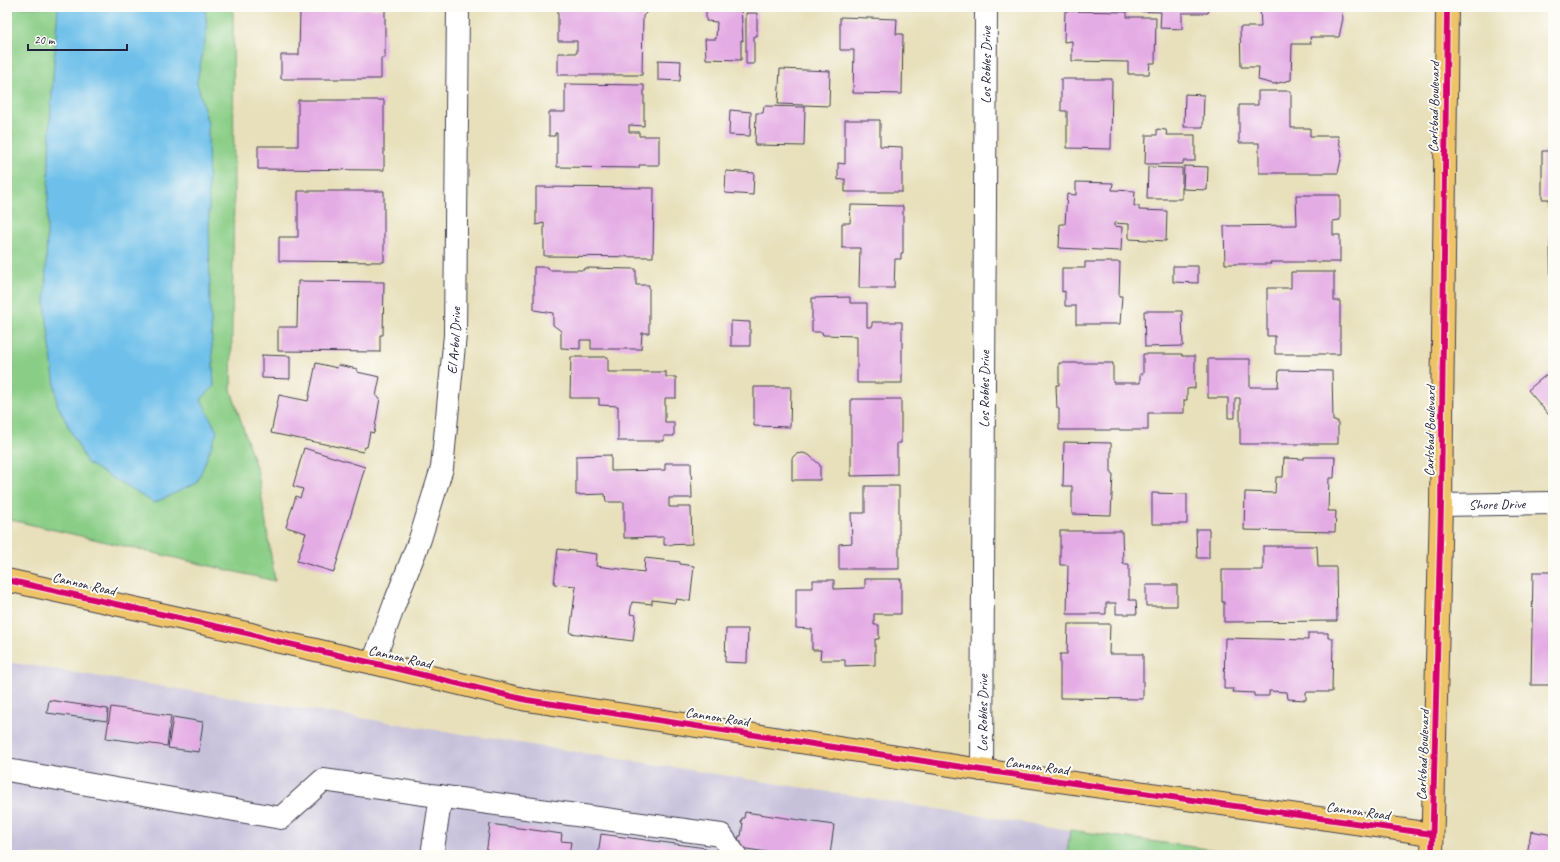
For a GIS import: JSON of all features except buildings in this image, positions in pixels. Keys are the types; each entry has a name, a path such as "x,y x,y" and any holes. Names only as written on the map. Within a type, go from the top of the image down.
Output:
{"main road":[{"name":"Carlsbad Boulevard","path":"1432,844 1441,504 1447,7"},
{"name":"Cannon Road","path":"7,580 251,634 527,700 982,770 1432,844"}],"street":[{"name":"El Arbol Drive","path":"373,663 420,539 442,468 455,335 458,7"},
{"name":"Los Robles Drive","path":"982,770 986,7"},
{"name":"Shore Drive","path":"1441,504 1553,503"},
{"path":"7,770 281,818 323,780 721,835 735,855"},
{"path":"432,855 441,796"}],"shaded area":[{"path":"7,662 1070,830 1067,855 7,855"}],"green space":[{"path":"7,7 233,7 234,190 231,390 258,474 275,581 7,519"},
{"path":"1070,830 1251,855 1067,855"}],"water":[{"path":"58,7 205,7 207,30 197,82 208,124 210,302 214,387 201,399 217,432 197,483 154,503 87,463 57,404 45,304 50,121"}],"cycle path":[{"path":"1432,855 1441,505 1447,7"},
{"path":"7,580 251,634 527,700 982,770 1432,834"}]}
